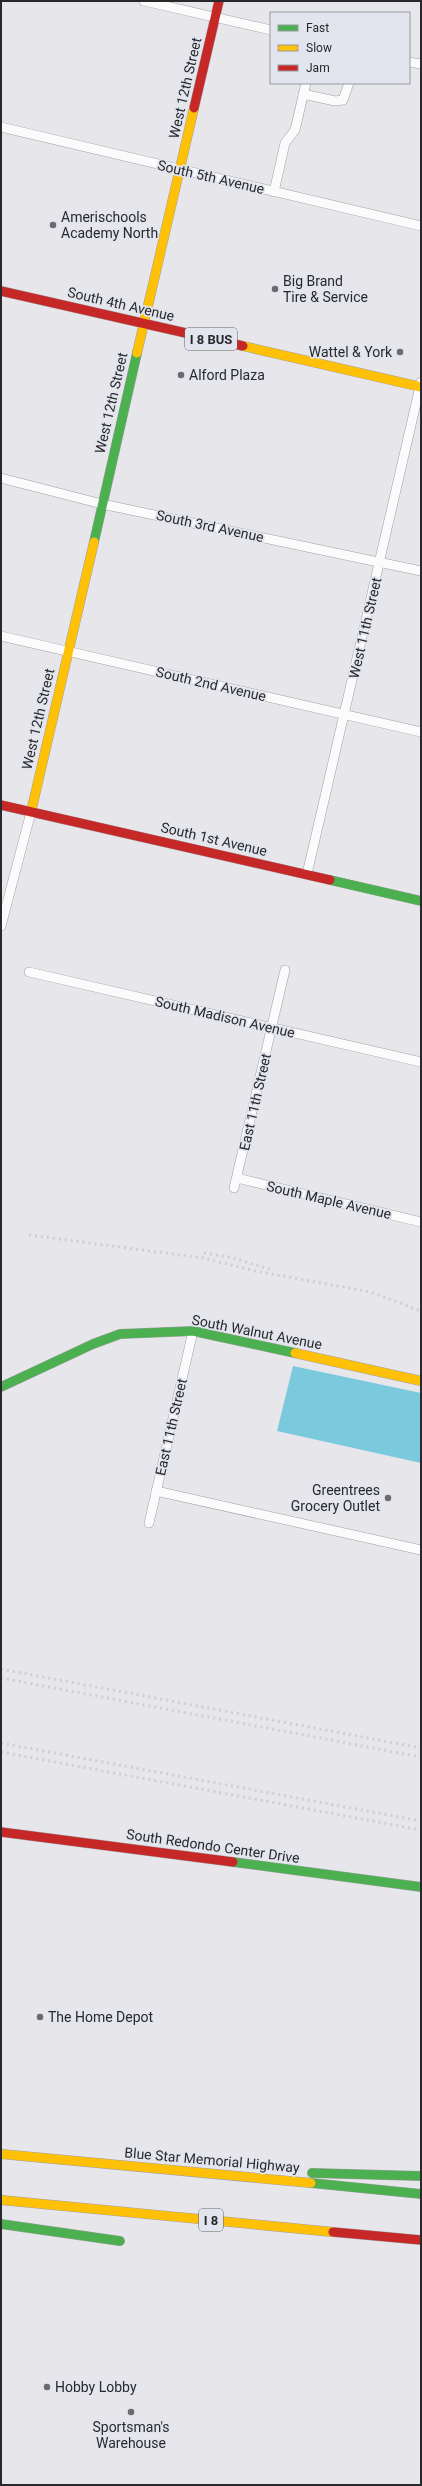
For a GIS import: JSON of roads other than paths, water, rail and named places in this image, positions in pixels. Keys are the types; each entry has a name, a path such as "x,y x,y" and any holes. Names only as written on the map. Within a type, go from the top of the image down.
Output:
{"main road":[{"name":"West 12th Street","path":"31,812 219,1"},
{"name":"South 4th Avenue","path":"1,291 421,385"},
{"name":"South 1st Avenue","path":"1,805 421,901"},
{"name":"South Walnut Avenue","path":"1,1387 69,1354 120,1334 152,1331 193,1331 421,1381"},
{"name":"South Redondo Center Drive","path":"1,1832 421,1887"},
{"name":"Blue Star Memorial Highway","path":"1,2154 421,2194"},
{"path":"154,2168 421,2176"},
{"name":"I 8","path":"1,2200 421,2240"},
{"path":"1,2224 120,2242"}],"street":[{"path":"144,1 270,30"},
{"path":"410,62 421,64"},
{"path":"274,192 285,143 295,130 306,84"},
{"path":"304,94 336,102 343,100 349,84"},
{"name":"South 5th Avenue","path":"1,127 421,226"},
{"name":"West 11th Street","path":"307,874 421,385"},
{"name":"South 3rd Avenue","path":"1,478 102,504 421,570"},
{"name":"South 2nd Avenue","path":"1,636 421,732"},
{"path":"1,926 31,812"},
{"name":"East 11th Street","path":"234,1188 285,970"},
{"name":"South Madison Avenue","path":"29,972 421,1062"},
{"name":"South Maple Avenue","path":"237,1178 421,1222"},
{"name":"East 11th Street","path":"149,1523 193,1331"},
{"path":"156,1490 421,1550"}],"water":[{"path":"293,1366 421,1393 421,1463 277,1431"}],"railway":[{"path":"29,1235 203,1258 255,1271 371,1292 421,1311"},
{"path":"204,1253 229,1257 270,1269"},
{"path":"1,1669 421,1748"},
{"path":"1,1678 421,1757"},
{"path":"1,1743 421,1821"},
{"path":"1,1752 421,1830"}],"place":[{"name":"Amerischools Academy North","path":"53,225"},
{"name":"Big Brand Tire & Service","path":"275,289"},
{"name":"Wattel & York","path":"400,352"},
{"name":"Alford Plaza","path":"181,375"},
{"name":"Greentrees Grocery Outlet","path":"388,1498"},
{"name":"The Home Depot","path":"40,2017"},
{"name":"Hobby Lobby","path":"47,2387"},
{"name":"Sportsman's Warehouse","path":"131,2412"}]}
